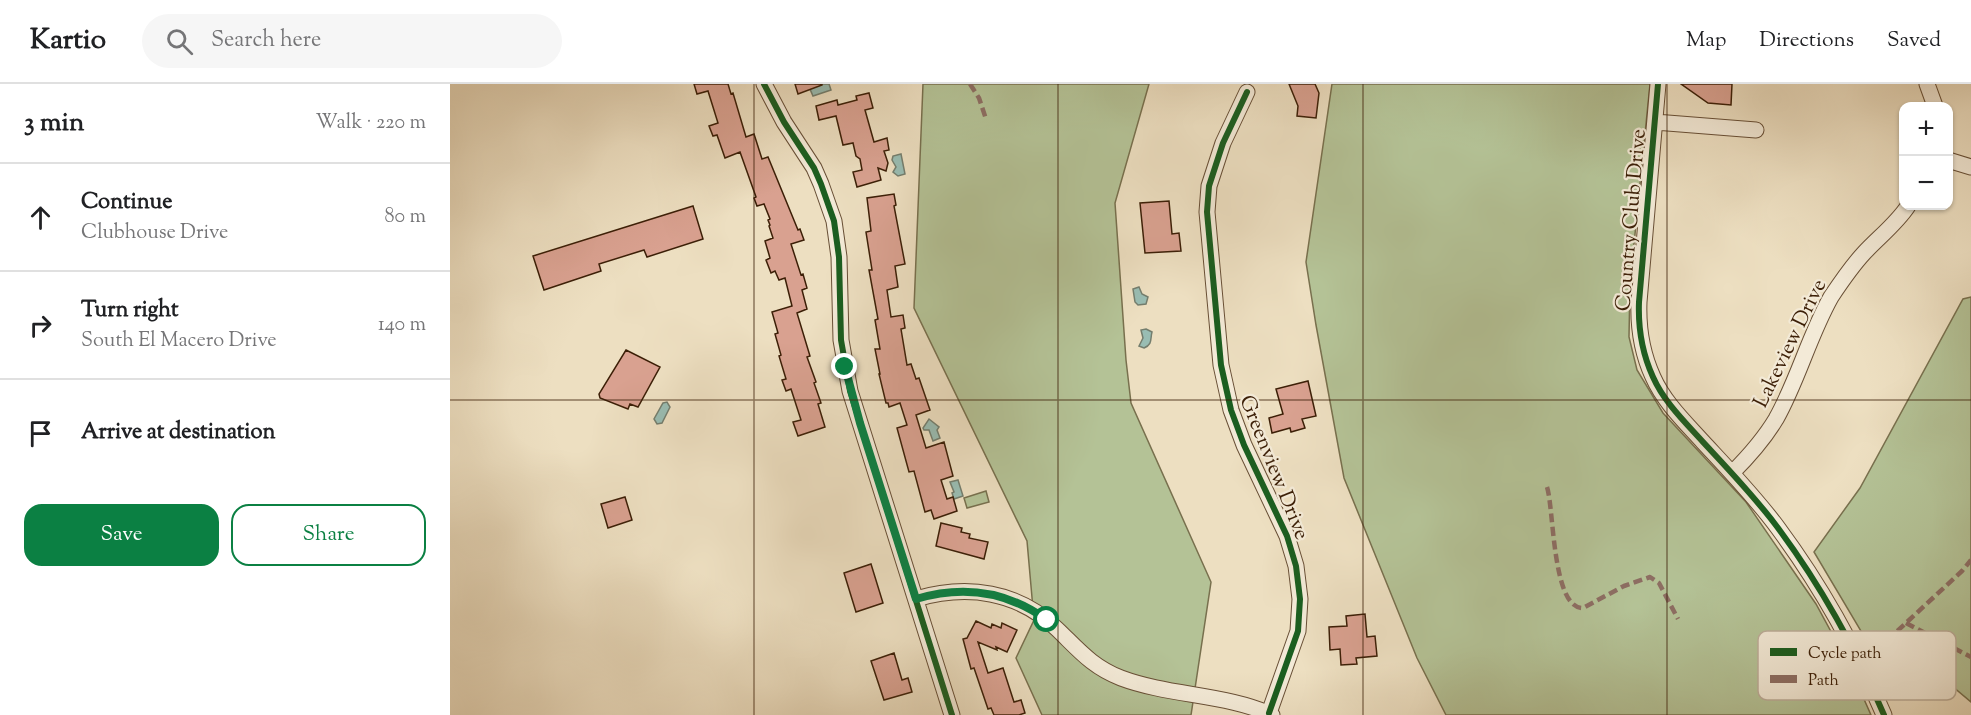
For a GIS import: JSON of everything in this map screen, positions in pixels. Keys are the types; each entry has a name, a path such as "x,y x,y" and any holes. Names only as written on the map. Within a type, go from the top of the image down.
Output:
{"street":[{"path":"764,84 784,122 814,168 831,212 839,257 840,319 845,367 860,423 952,715"},
{"name":"Country Club Drive","path":"1658,84 1639,302 1638,323 1644,353 1653,378 1663,395 1762,507 1844,631"},
{"path":"1927,84 1934,102"},
{"name":"Greenview Drive","path":"1247,92 1223,143 1209,186 1207,212 1221,365 1231,410 1244,445 1287,536 1296,566 1300,599 1298,632 1270,714"},
{"path":"1655,122 1756,130"},
{"path":"1953,162 1971,167"},
{"name":"Lakeview Drive","path":"1732,473 1754,449 1775,420 1831,297 1862,255 1905,210"},
{"path":"916,599 939,593 968,591 990,593 1006,598 1021,604 1047,620 1079,652 1107,672 1147,686 1242,705 1270,714"},
{"name":"Country Club Drive","path":"1877,700 1884,715"}],"green space":[{"path":"923,84 1149,84 1115,203 1131,403 1211,582 1191,715 1042,715 1016,658 1034,620 1027,541 914,308"},
{"path":"1332,84 1650,84 1630,284 1629,337 1637,370 1663,413 1746,502 1816,604 1831,631 1758,631 1758,700 1864,700 1871,715 1446,715 1417,658 1344,478 1306,262"},
{"path":"1971,297 1971,702 1956,689 1956,631 1861,631 1814,552 1860,488 1963,299"},
{"path":"986,491 989,502 967,508 964,498"}],"water":[{"path":"814,84 829,84 831,90 813,96 810,89"},
{"path":"901,154 905,174 898,176 893,172 896,167 892,160 893,156"},
{"path":"1139,287 1142,294 1148,297 1146,304 1138,305 1135,302 1133,289"},
{"path":"1146,329 1152,332 1150,343 1144,348 1139,346 1143,338 1141,330"},
{"path":"667,402 670,407 662,423 657,424 654,419 663,403"},
{"path":"929,419 939,427 937,430 940,438 933,441 929,430 923,428"},
{"path":"958,480 963,496 954,499 950,482"}],"building":[{"path":"694,84 728,84 731,94 733,93 746,137 754,134 762,159 768,157 798,230 800,229 804,240 791,244 807,288 802,290 807,309 797,313 810,356 807,357 816,382 814,383 821,403 818,404 825,427 798,436 793,422 801,420 791,389 786,391 782,380 786,379 779,356 781,355 775,334 778,333 772,312 792,306 785,278 779,280 775,271 771,273 766,260 770,258 765,241 773,238 768,220 770,219 764,204 757,206 740,152 725,158 717,135 713,136 709,126 718,123 708,91 697,94"},
{"path":"795,84 822,84 822,85 798,94"},
{"path":"1289,84 1315,84 1319,93 1316,118 1297,116 1298,106"},
{"path":"1681,84 1732,84 1731,105 1708,103"},
{"path":"869,93 873,108 865,110 874,142 887,138 889,150 884,151 888,163 886,171 878,168 881,180 857,187 853,172 862,170 853,143 843,145 836,116 819,120 816,106 837,100 838,105 857,100 856,96"},
{"path":"894,194 896,205 894,206 905,264 895,266 898,287 887,290 891,317 903,315 905,328 901,329 907,365 911,364 916,379 919,378 930,410 916,415 926,448 944,442 953,476 941,480 947,499 953,497 957,511 934,519 931,510 925,512 914,471 909,472 897,428 907,425 900,403 889,407 886,403 875,349 880,349 875,320 878,319 869,270 872,270 866,232 871,231 867,198"},
{"path":"1169,201 1172,234 1179,233 1181,251 1145,253 1140,203"},
{"path":"693,206 703,239 647,257 644,250 599,264 601,271 544,290 533,256"},
{"path":"626,350 660,367 638,407 630,404 628,409 600,398 599,394"},
{"path":"1308,381 1316,416 1302,419 1305,428 1291,432 1290,428 1272,433 1269,418 1283,414 1276,389"},
{"path":"625,497 632,520 608,528 601,504"},
{"path":"941,523 962,528 961,532 970,534 969,538 988,542 984,559 936,546"},
{"path":"871,564 883,603 856,612 844,573"},
{"path":"1365,614 1367,637 1375,636 1377,656 1356,658 1357,664 1341,665 1340,649 1330,650 1329,627 1347,626 1346,616"},
{"path":"976,621 991,628 992,624 1001,628 1002,623 1017,630 1007,652 978,642 988,673 1003,668 1014,702 1021,700 1025,713 994,715 991,708 988,709 974,668 971,669 963,639 967,638"},
{"path":"894,653 902,680 908,678 912,692 884,700 871,661"}],"marked path":[{"path":"970,84 979,98 986,119"},
{"path":"1547,487 1560,576 1565,592 1573,604 1583,608 1624,586 1650,577 1659,583 1678,619"},
{"path":"1897,631 1971,560"},
{"path":"1906,623 1921,631"},
{"path":"1956,649 1971,657"}],"cycle path":[{"path":"764,84 784,122 814,168 834,221 839,257 841,340 850,391 952,715"},
{"path":"1658,84 1639,302 1639,321 1649,368 1669,403 1770,517 1809,572 1844,631"},
{"path":"1247,92 1223,143 1209,186 1207,212 1221,365 1231,410 1244,445 1287,536 1296,566 1300,599 1298,631 1269,713"},
{"path":"1877,700 1884,715"}],"route":[{"path":"845,367 850,391 916,599 954,591 990,593 1021,604 1047,620"}]}
